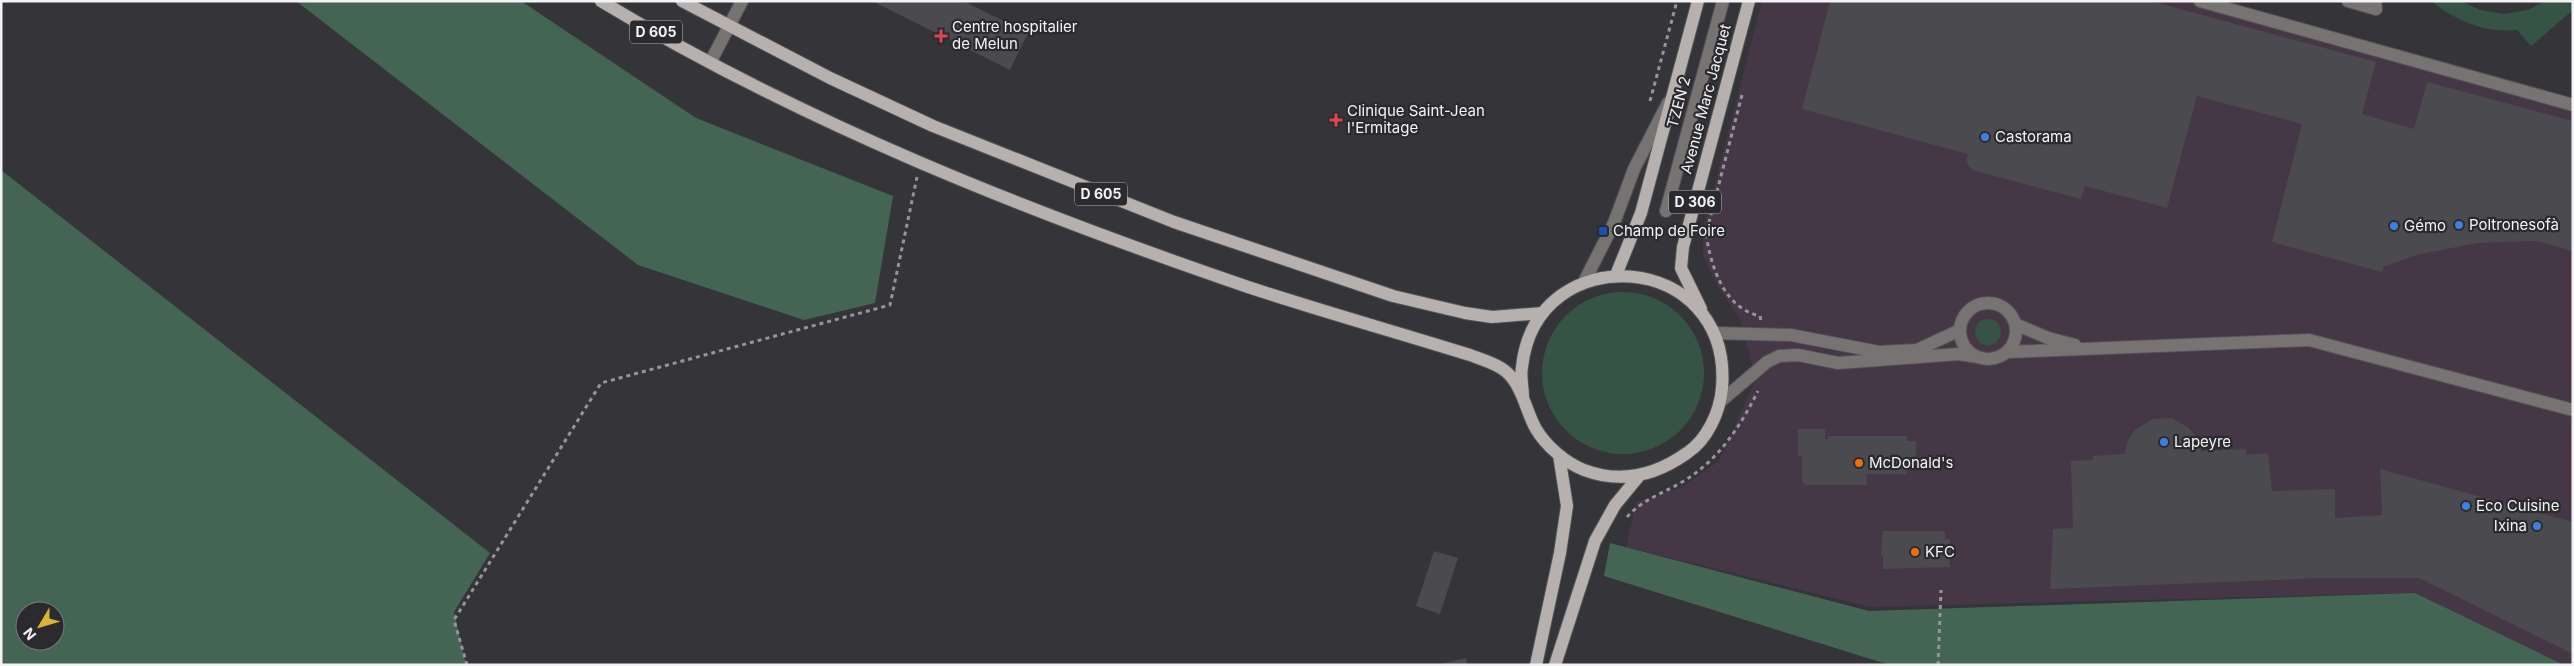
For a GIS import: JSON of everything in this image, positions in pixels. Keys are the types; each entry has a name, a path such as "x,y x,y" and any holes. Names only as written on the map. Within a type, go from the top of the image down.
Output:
{"main road":[{"name":"D 605","path":"601,1 711,61 818,116 922,163 1014,201 1249,287 1470,355 1505,370 1523,397"},
{"name":"D 605","path":"682,1 730,27 933,126 1174,222 1392,296 1465,314 1492,317 1543,313"},
{"name":"D 306","path":"1616,275 1642,213 1698,1"},
{"name":"Avenue Marc Jacquet","path":"1523,397 1536,429 1559,455 1584,470 1611,477 1639,476 1667,467 1691,450 1710,428 1721,401 1723,367 1714,334 1681,268 1683,246 1749,1"},
{"path":"1523,397 1521,367 1528,339 1543,313 1562,295 1584,282 1616,275 1650,278 1681,294 1706,318"},
{"path":"1536,665 1567,506 1559,455"},
{"path":"1555,665 1595,541 1616,505 1639,476"}],"street":[{"path":"711,61 742,1"},
{"name":"TZEN 2","path":"1666,211 1723,1"},
{"path":"2200,1 2573,105"},
{"path":"2348,1 2376,9 2375,1"},
{"path":"1584,282 1614,223 1634,169 1673,91"},
{"path":"1978,357 1964,346 1960,330 1966,313 1982,303 2000,305 2008,311 2015,324 2016,336 2007,352"},
{"path":"2015,324 2058,341 2100,348"},
{"path":"1714,334 1791,335 1879,352 1917,350 1960,330"},
{"path":"1721,401 1767,362 1779,356 1798,355 1838,363 1959,354 1993,359 2007,352 2309,340 2573,410"}],"path":[{"path":"1648,107 1677,1"},
{"path":"467,665 454,620 601,383 890,305 913,189 922,163"},
{"path":"1938,665 1940,590"}],"shaded area":[{"path":"1762,1 2200,1 2573,102 2573,665 2562,665 2415,593 1870,607 1626,547 1636,502 1682,487 1719,461 1756,379 1739,317 1720,290 1703,256 1703,231"}],"green space":[{"path":"296,1 521,1 696,118 893,196 875,303 804,320 638,265"},
{"path":"2431,1 2461,1 2480,10 2503,14 2528,10 2545,1 2573,1 2573,10 2531,46 2517,30 2493,30 2471,24 2461,20"},
{"path":"1,170 490,553 454,612 466,665 1,665"},
{"path":"1623,292 1639,294 1654,299 1668,306 1680,316 1690,328 1697,342 1702,357 1704,373 1702,389 1697,404 1690,418 1680,430 1668,440 1654,447 1639,452 1623,454 1607,452 1592,447 1578,440 1566,430 1556,418 1549,404 1544,389 1542,373 1544,357 1549,342 1556,328 1566,316 1578,306 1592,299 1607,294"},
{"path":"1988,319 1997,323 2001,332 1997,341 1988,345 1979,341 1975,332 1979,323"},
{"path":"1610,543 1869,611 2415,593 2564,665 1890,665 1604,576"}],"building":[{"path":"872,1 963,1 1028,33 1010,70"},
{"path":"1830,1 2151,1 2376,62 2362,114 2414,129 2427,82 2573,121 2573,251 2536,241 2477,243 2416,255 2384,267 2382,272 2272,242 2302,124 2197,96 2167,208 2085,186 2081,199 1972,170 1966,161 1968,154 1802,109"},
{"path":"2172,418 2189,428 2197,438 2201,451 2246,449 2246,455 2268,453 2272,491 2335,489 2335,518 2382,515 2380,469 2573,522 2573,654 2419,578 2322,578 2050,589 2053,529 2073,528 2071,461 2093,460 2093,456 2125,454 2128,440 2135,430 2152,419"},
{"name":"McDonald's","path":"1798,429 1825,429 1825,439 1828,439 1828,436 1907,436 1907,441 1916,441 1916,470 1907,470 1907,474 1866,474 1867,485 1807,485 1802,482 1802,456 1798,456"},
{"name":"KFC","path":"1883,531 1945,531 1945,539 1950,539 1950,567 1883,569 1883,555 1881,555"},
{"path":"1434,551 1458,558 1440,614 1416,606"},
{"path":"1466,658 1467,665 1444,665 1444,663"}],"place":[{"name":"Centre hospitalier de Melun","path":"941,36"},
{"name":"Clinique Saint-Jean l'Ermitage","path":"1336,120"},
{"name":"Castorama","path":"1985,137"},
{"name":"Poltronesofà","path":"2459,225"},
{"name":"Gémo","path":"2394,226"},
{"name":"Champ de Foire","path":"1603,231"},
{"name":"Lapeyre","path":"2164,442"},
{"name":"McDonald's","path":"1859,463"},
{"name":"Eco Cuisine","path":"2466,506"},
{"name":"Ixina","path":"2537,526"},
{"name":"KFC","path":"1915,552"}]}
